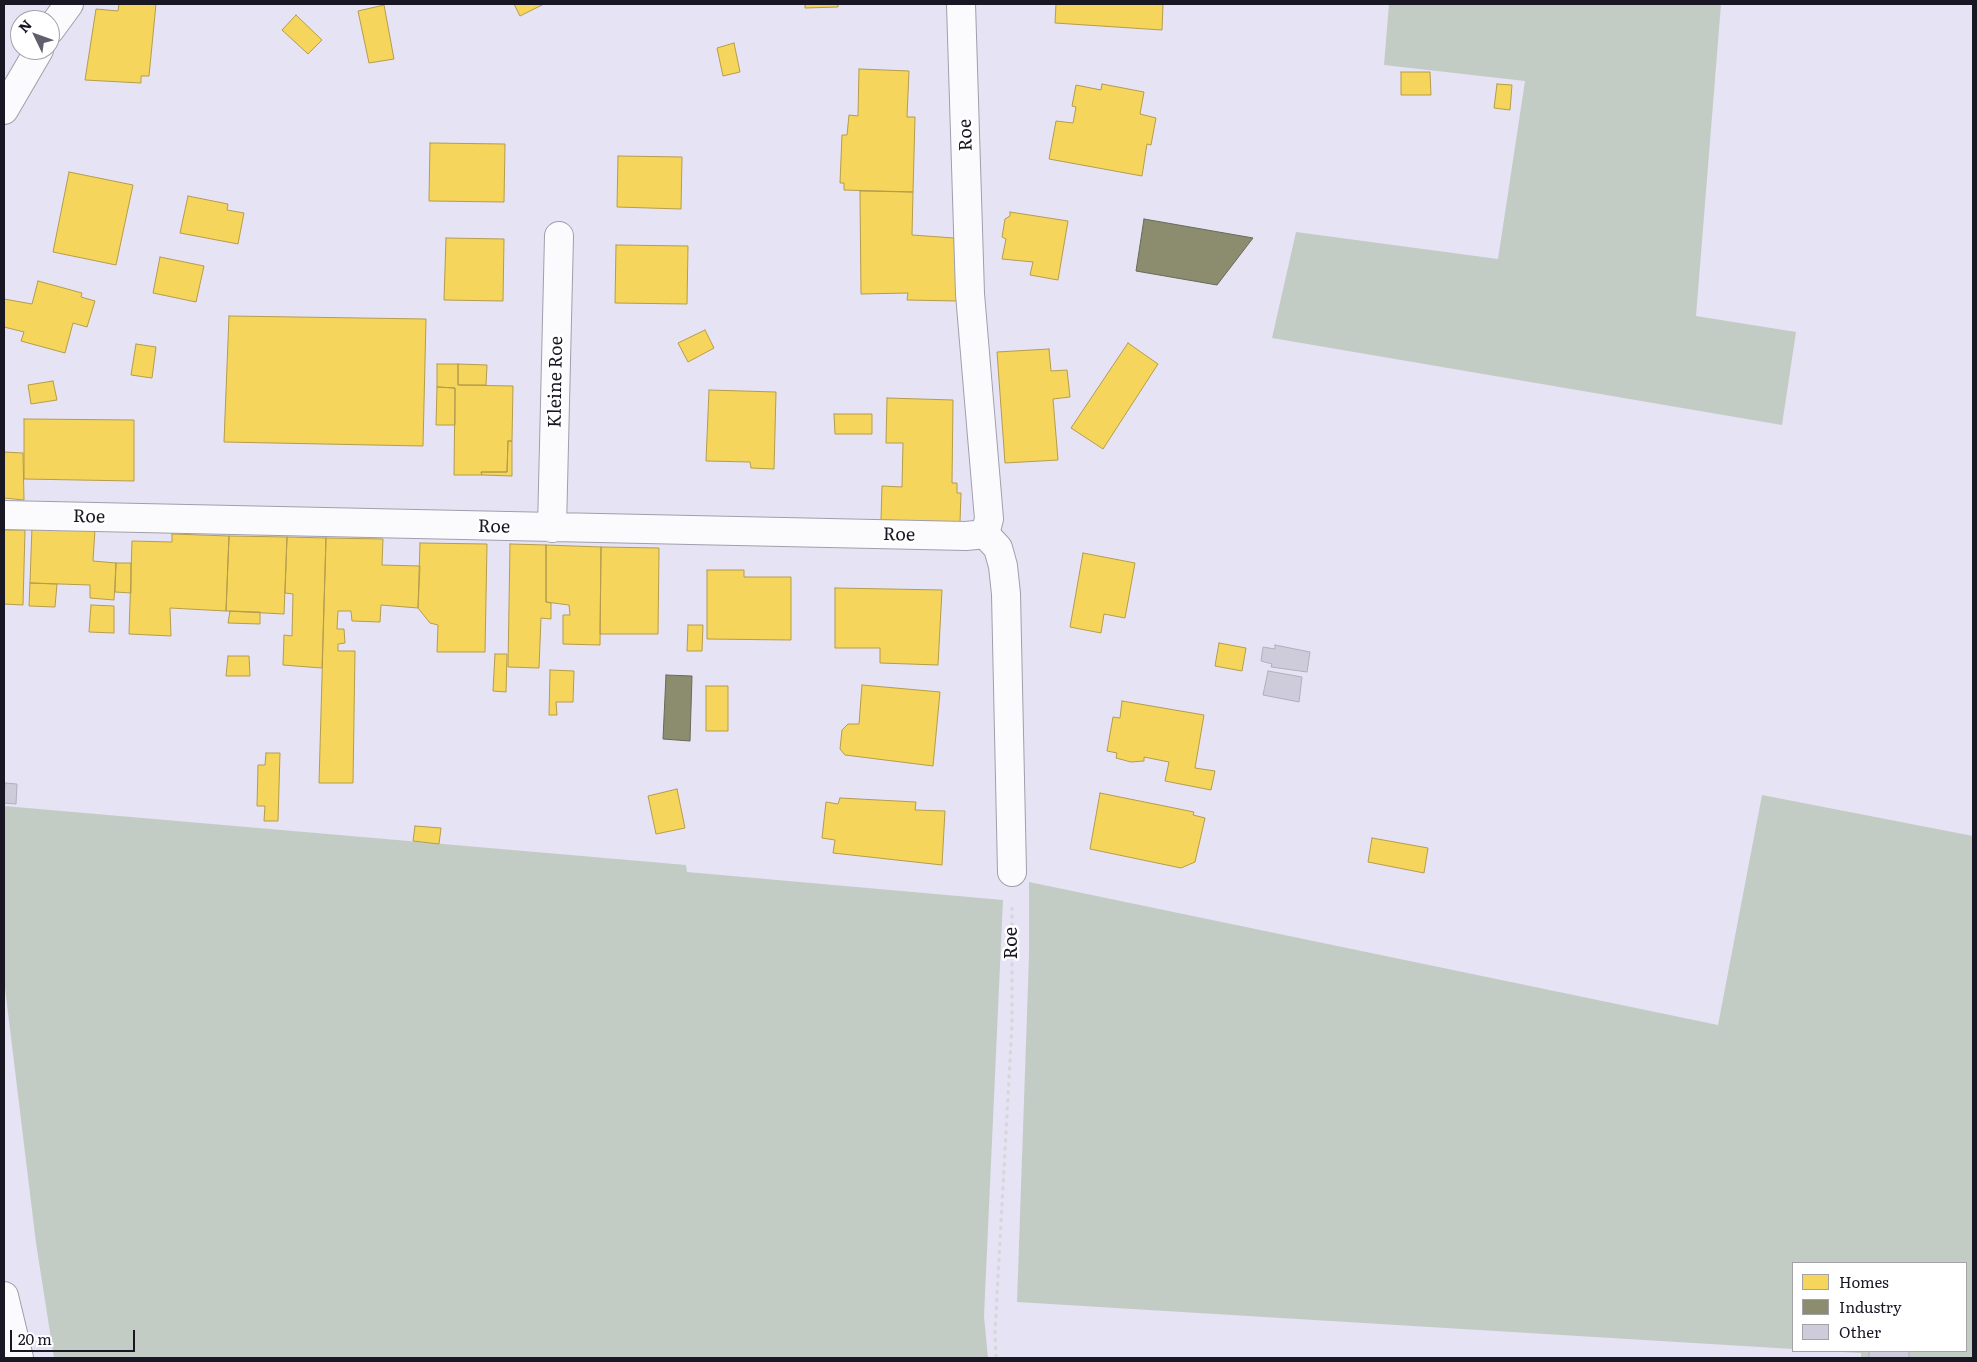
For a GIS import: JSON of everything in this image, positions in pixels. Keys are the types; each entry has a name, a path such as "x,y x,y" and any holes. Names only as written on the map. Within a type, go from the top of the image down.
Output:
{"street":[{"path":"60,16 69,4"},
{"name":"Roe","path":"4,515 956,536 985,534 989,519 970,294 961,4"},
{"path":"4,110 32,60"},
{"name":"Kleine Roe","path":"552,528 559,236"},
{"path":"985,534 998,548 1003,566 1006,594 1012,872"},
{"path":"4,1296 19,1358"}],"path":[{"name":"Roe","path":"996,1358 995,1332 1012,1024 1012,872"}],"shaded area":[{"path":"1389,4 1721,4 1696,316 1796,332 1782,425 1272,338 1296,232 1498,259 1525,81 1384,65"},
{"path":"1762,795 1973,836 1973,1358 1861,1358 1861,1353 1842,1352 1967,1352 1967,1262 1792,1262 1792,1349 1017,1302 1029,956 1029,882 1718,1025"},
{"path":"4,806 686,865 687,872 1003,900 984,1316 988,1358 54,1358 36,1243 4,980"}],"building: Homes":[{"path":"119,4 156,4 149,76 141,76 141,83 85,80 96,9 118,11"},
{"path":"514,4 544,4 520,16"},
{"path":"805,4 838,4 838,7 805,8"},
{"path":"1056,4 1163,4 1162,30 1055,23"},
{"path":"384,5 394,59 369,63 358,11"},
{"path":"296,15 322,40 308,54 282,30"},
{"path":"734,43 740,72 723,76 717,48"},
{"path":"859,69 909,71 907,117 915,117 913,192 844,190 844,183 840,183 842,135 847,135 849,115 858,116"},
{"path":"1401,72 1430,72 1431,95 1401,95"},
{"path":"1102,84 1144,92 1140,114 1156,118 1151,145 1147,144 1142,176 1049,159 1056,121 1073,123 1076,107 1072,106 1076,85 1101,90"},
{"path":"1497,84 1512,85 1510,110 1494,108"},
{"path":"430,143 505,144 504,202 429,201"},
{"path":"618,156 682,157 681,209 617,207"},
{"path":"69,172 133,185 116,265 53,252"},
{"path":"860,191 913,192 912,235 954,238 957,301 907,300 908,293 861,294"},
{"path":"188,196 228,204 227,210 244,213 238,244 180,233"},
{"path":"1010,212 1068,221 1058,280 1030,275 1033,262 1002,259 1006,239 1002,237 1005,219 1010,216"},
{"path":"446,238 504,239 503,301 444,300"},
{"path":"616,245 688,246 687,304 615,303"},
{"path":"160,257 204,266 196,302 153,293"},
{"path":"38,281 82,293 81,297 95,301 87,327 73,323 65,353 21,341 24,332 4,327 4,299 32,304"},
{"path":"229,316 426,319 423,446 224,442"},
{"path":"705,330 714,348 688,362 678,343"},
{"path":"1128,343 1158,364 1103,449 1071,428"},
{"path":"136,344 156,347 152,378 131,375"},
{"path":"1049,349 1051,371 1067,370 1070,397 1053,399 1058,460 1005,463 997,352"},
{"path":"437,364 458,364 458,385 513,386 512,441 508,441 507,472 481,472 482,475 454,475 455,388 437,387"},
{"path":"458,364 487,365 486,385 458,385"},
{"path":"53,381 57,400 31,404 28,385"},
{"path":"437,387 455,388 455,425 436,425"},
{"path":"709,390 776,392 774,469 751,468 750,462 706,461"},
{"path":"887,398 953,400 952,483 957,483 957,493 961,493 960,522 881,520 882,486 902,487 903,443 886,443"},
{"path":"834,414 872,414 872,434 835,434"},
{"path":"24,419 134,420 134,481 24,479"},
{"path":"508,441 512,441 512,476 482,475 481,472 507,472"},
{"path":"4,452 23,453 24,500 4,498"},
{"path":"32,527 95,529 93,561 116,563 114,600 90,598 90,585 30,583"},
{"path":"4,530 25,530 23,605 4,604"},
{"path":"172,534 229,536 226,611 170,608 171,636 129,634 132,541 172,542"},
{"path":"229,536 287,537 284,614 226,611"},
{"path":"287,537 326,538 322,668 283,665 284,635 292,636 293,594 285,593"},
{"path":"326,538 383,539 382,565 420,566 418,608 381,605 380,622 352,621 351,611 338,611 337,629 344,629 345,643 338,644 338,651 355,651 353,783 319,783"},
{"path":"420,543 487,544 485,652 437,652 438,625 430,623 418,608"},
{"path":"510,544 546,545 546,602 551,603 551,619 541,618 539,668 508,667"},
{"path":"546,545 601,547 600,645 563,644 563,615 570,615 569,605 546,602"},
{"path":"601,547 659,548 658,634 600,634"},
{"path":"1083,553 1135,563 1125,618 1104,614 1101,633 1070,627"},
{"path":"116,563 131,563 131,593 115,592"},
{"path":"707,570 744,570 744,577 791,577 791,640 707,639"},
{"path":"30,583 57,584 55,607 29,606"},
{"path":"835,588 942,590 938,665 880,663 880,648 835,648"},
{"path":"91,605 114,606 114,633 89,632"},
{"path":"230,611 260,612 260,624 228,623"},
{"path":"688,625 703,625 702,651 687,651"},
{"path":"1219,643 1246,648 1242,671 1215,666"},
{"path":"495,654 507,654 506,692 493,691"},
{"path":"228,656 249,656 250,676 226,676"},
{"path":"550,670 574,671 573,702 556,702 557,715 549,715"},
{"path":"862,685 940,692 933,766 845,755 840,749 842,730 848,724 859,724"},
{"path":"706,686 728,686 728,731 706,731"},
{"path":"1122,701 1204,715 1195,768 1215,771 1211,790 1165,781 1169,762 1144,757 1144,761 1131,762 1116,758 1117,753 1107,751 1113,717 1120,718"},
{"path":"266,753 280,753 278,821 264,821 265,806 257,806 258,765 265,765"},
{"path":"677,789 685,828 656,834 648,796"},
{"path":"1100,793 1194,812 1193,815 1205,818 1195,862 1181,868 1090,849"},
{"path":"840,798 916,802 915,810 945,811 942,865 833,853 835,840 822,838 826,802 838,804"},
{"path":"415,826 441,828 439,844 413,841"},
{"path":"1372,838 1428,848 1424,873 1368,862"}],"building: Industry":[{"path":"1144,219 1253,238 1217,285 1136,271"},
{"path":"666,675 692,676 690,741 663,739"}],"building: Other":[{"path":"1275,645 1310,652 1307,672 1271,667 1272,664 1261,661 1263,647 1275,649"},
{"path":"1268,671 1302,677 1299,702 1263,695"},
{"path":"5,783 17,784 16,804 4,803"},
{"path":"1869,1352 1909,1352 1909,1358 1869,1358"}]}
